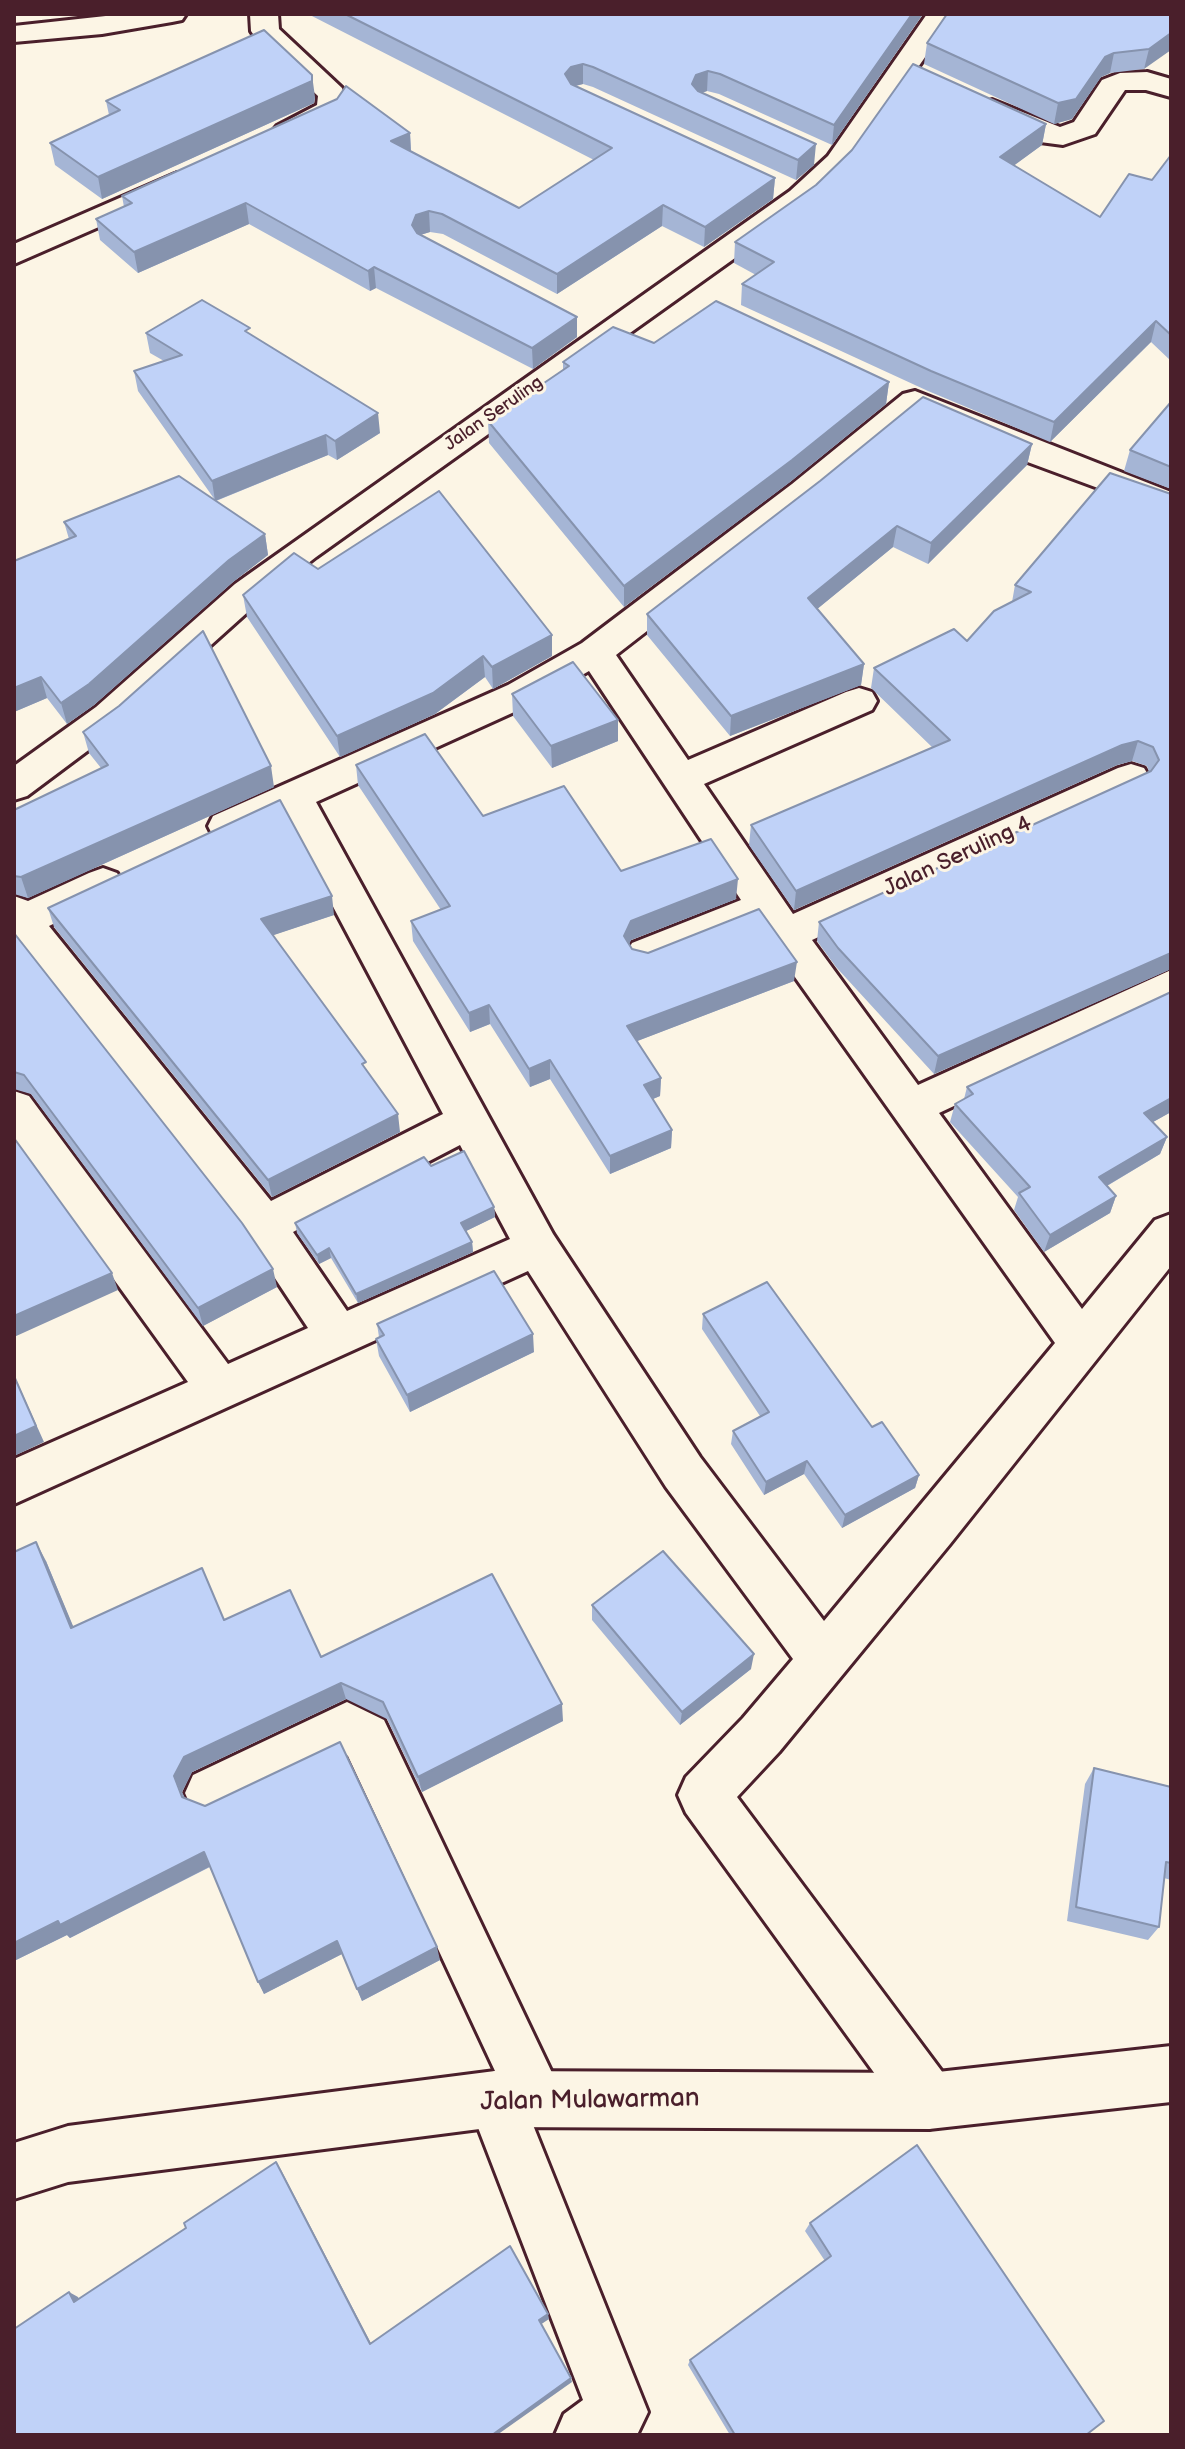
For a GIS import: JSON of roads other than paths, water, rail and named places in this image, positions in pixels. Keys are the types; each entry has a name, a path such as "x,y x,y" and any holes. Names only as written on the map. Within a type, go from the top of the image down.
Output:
{"street":[{"path":"14,34 102,26 172,14"},
{"path":"261,144 319,117 333,102 332,94 265,31 264,14"},
{"name":"Jalan Seruling","path":"14,786 139,692 248,592 591,328 685,294 787,191 916,73 941,14"},
{"path":"970,98 1050,136 1063,136 1085,128 1112,86 1120,82 1147,81 1171,88"},
{"path":"14,255 203,170"},
{"path":"193,842 521,694 595,652 804,492 901,394 1026,449 1171,504"},
{"path":"595,652 776,920 1081,1343"},
{"path":"681,779 859,701"},
{"name":"Jalan Seruling 4","path":"646,954 776,920 1131,778"},
{"path":"293,795 537,1247 683,1472 823,1659"},
{"path":"136,868 18,916 265,1226 338,1335"},
{"path":"909,1108 1171,986"},
{"path":"14,1108 219,1388"},
{"path":"265,1226 319,1195 469,1121"},
{"path":"929,2101 704,1795 761,1735 1171,1233"},
{"path":"14,1482 537,1247"},
{"path":"211,1793 347,1727 366,1738 515,2098 618,2412 585,2435"},
{"name":"Jalan Mulawarman","path":"14,2171 68,2154 515,2098 929,2101 1171,2074"}]}
